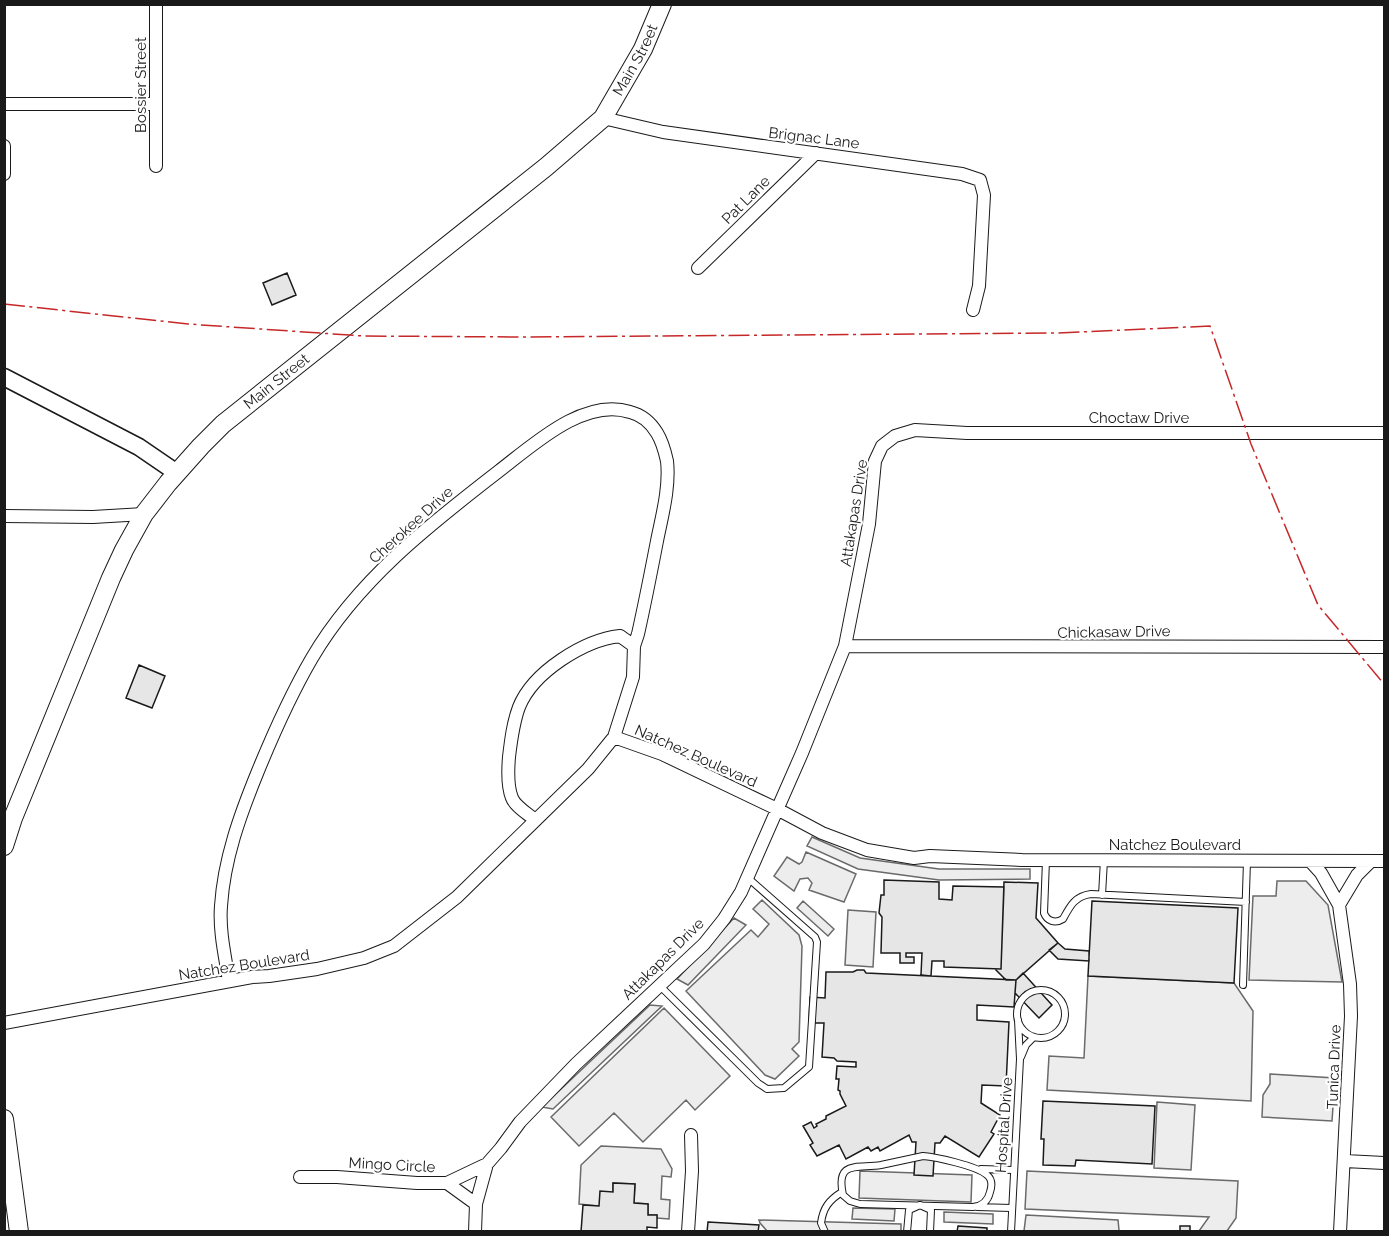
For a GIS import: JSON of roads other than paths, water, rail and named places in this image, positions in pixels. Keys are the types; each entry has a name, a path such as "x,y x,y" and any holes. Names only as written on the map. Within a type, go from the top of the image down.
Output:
{"main road":[{"name":"Main Street","path":"4,846 13,818 111,578 144,514 177,473 223,424 603,118 643,49 662,4"},
{"path":"4,1119 19,1232"}],"street":[{"name":"Bossier Street","path":"156,4 156,166"},
{"path":"4,104 156,104"},
{"name":"Brignac Lane","path":"603,118 663,132 962,174 980,180 984,195 979,286 973,310"},
{"path":"4,146 4,174"},
{"name":"Pat Lane","path":"698,268 816,153"},
{"path":"4,377 138,447 177,473"},
{"name":"Cherokee Drive","path":"229,981 221,908 224,876 231,845 246,800 288,702 331,629 351,604 418,536 543,437 571,420 601,409 617,408 633,412 647,420 657,432 667,462 667,477 664,509 634,646 633,677 614,737"},
{"name":"Choctaw Drive","path":"895,436 915,430 967,433 1384,433"},
{"name":"Attakapas Drive","path":"475,1232 476,1204 487,1164 531,1110 704,944 724,919 748,877 802,753 844,646 869,524 875,460 882,446 895,436"},
{"path":"4,516 93,517 144,514"},
{"path":"535,820 512,799 508,768 511,736 519,706 538,679 562,659 604,638 620,636 634,646"},
{"name":"Chickasaw Drive","path":"844,646 1384,647"},
{"name":"Natchez Boulevard","path":"4,1023 229,981 317,969 364,958 393,946 457,897 588,768 614,737 662,754 822,833 867,850 914,858 930,856 1046,860 1384,861"},
{"name":"Tunica Drive","path":"1311,862 1321,873 1339,905 1349,975 1351,1016 1340,1232"},
{"path":"1339,905 1356,875 1370,862"},
{"path":"688,1232 692,1171 691,1135"},
{"path":"1345,1161 1384,1163"},
{"path":"447,1183 487,1164"},
{"name":"Mingo Circle","path":"300,1177 447,1183 476,1204"}],"lane":[{"path":"1046,860 1044,913 1049,920 1059,922 1072,903 1084,895 1246,903"},
{"path":"1102,895 1104,860"},
{"path":"1243,985 1247,860"},
{"path":"659,986 758,1083 767,1089 784,1089 809,1067 815,937 748,877"},
{"name":"Hospital Drive","path":"1011,1232 1020,1059 1019,1005 1029,993 1045,990 1059,997 1066,1012 1062,1027 1050,1037 1034,1037"},
{"path":"1018,1020 1021,1028 1034,1037 1026,1045 1020,1059"},
{"path":"1011,1208 860,1203 850,1201 843,1195 842,1178 846,1171 859,1165 878,1165 922,1156 975,1169 1013,1170"},
{"path":"973,1207 984,1203 991,1191 989,1177 975,1169"},
{"path":"825,1232 821,1223 825,1206 842,1191"},
{"path":"908,1232 909,1210 920,1205 931,1210 930,1232"}]}
